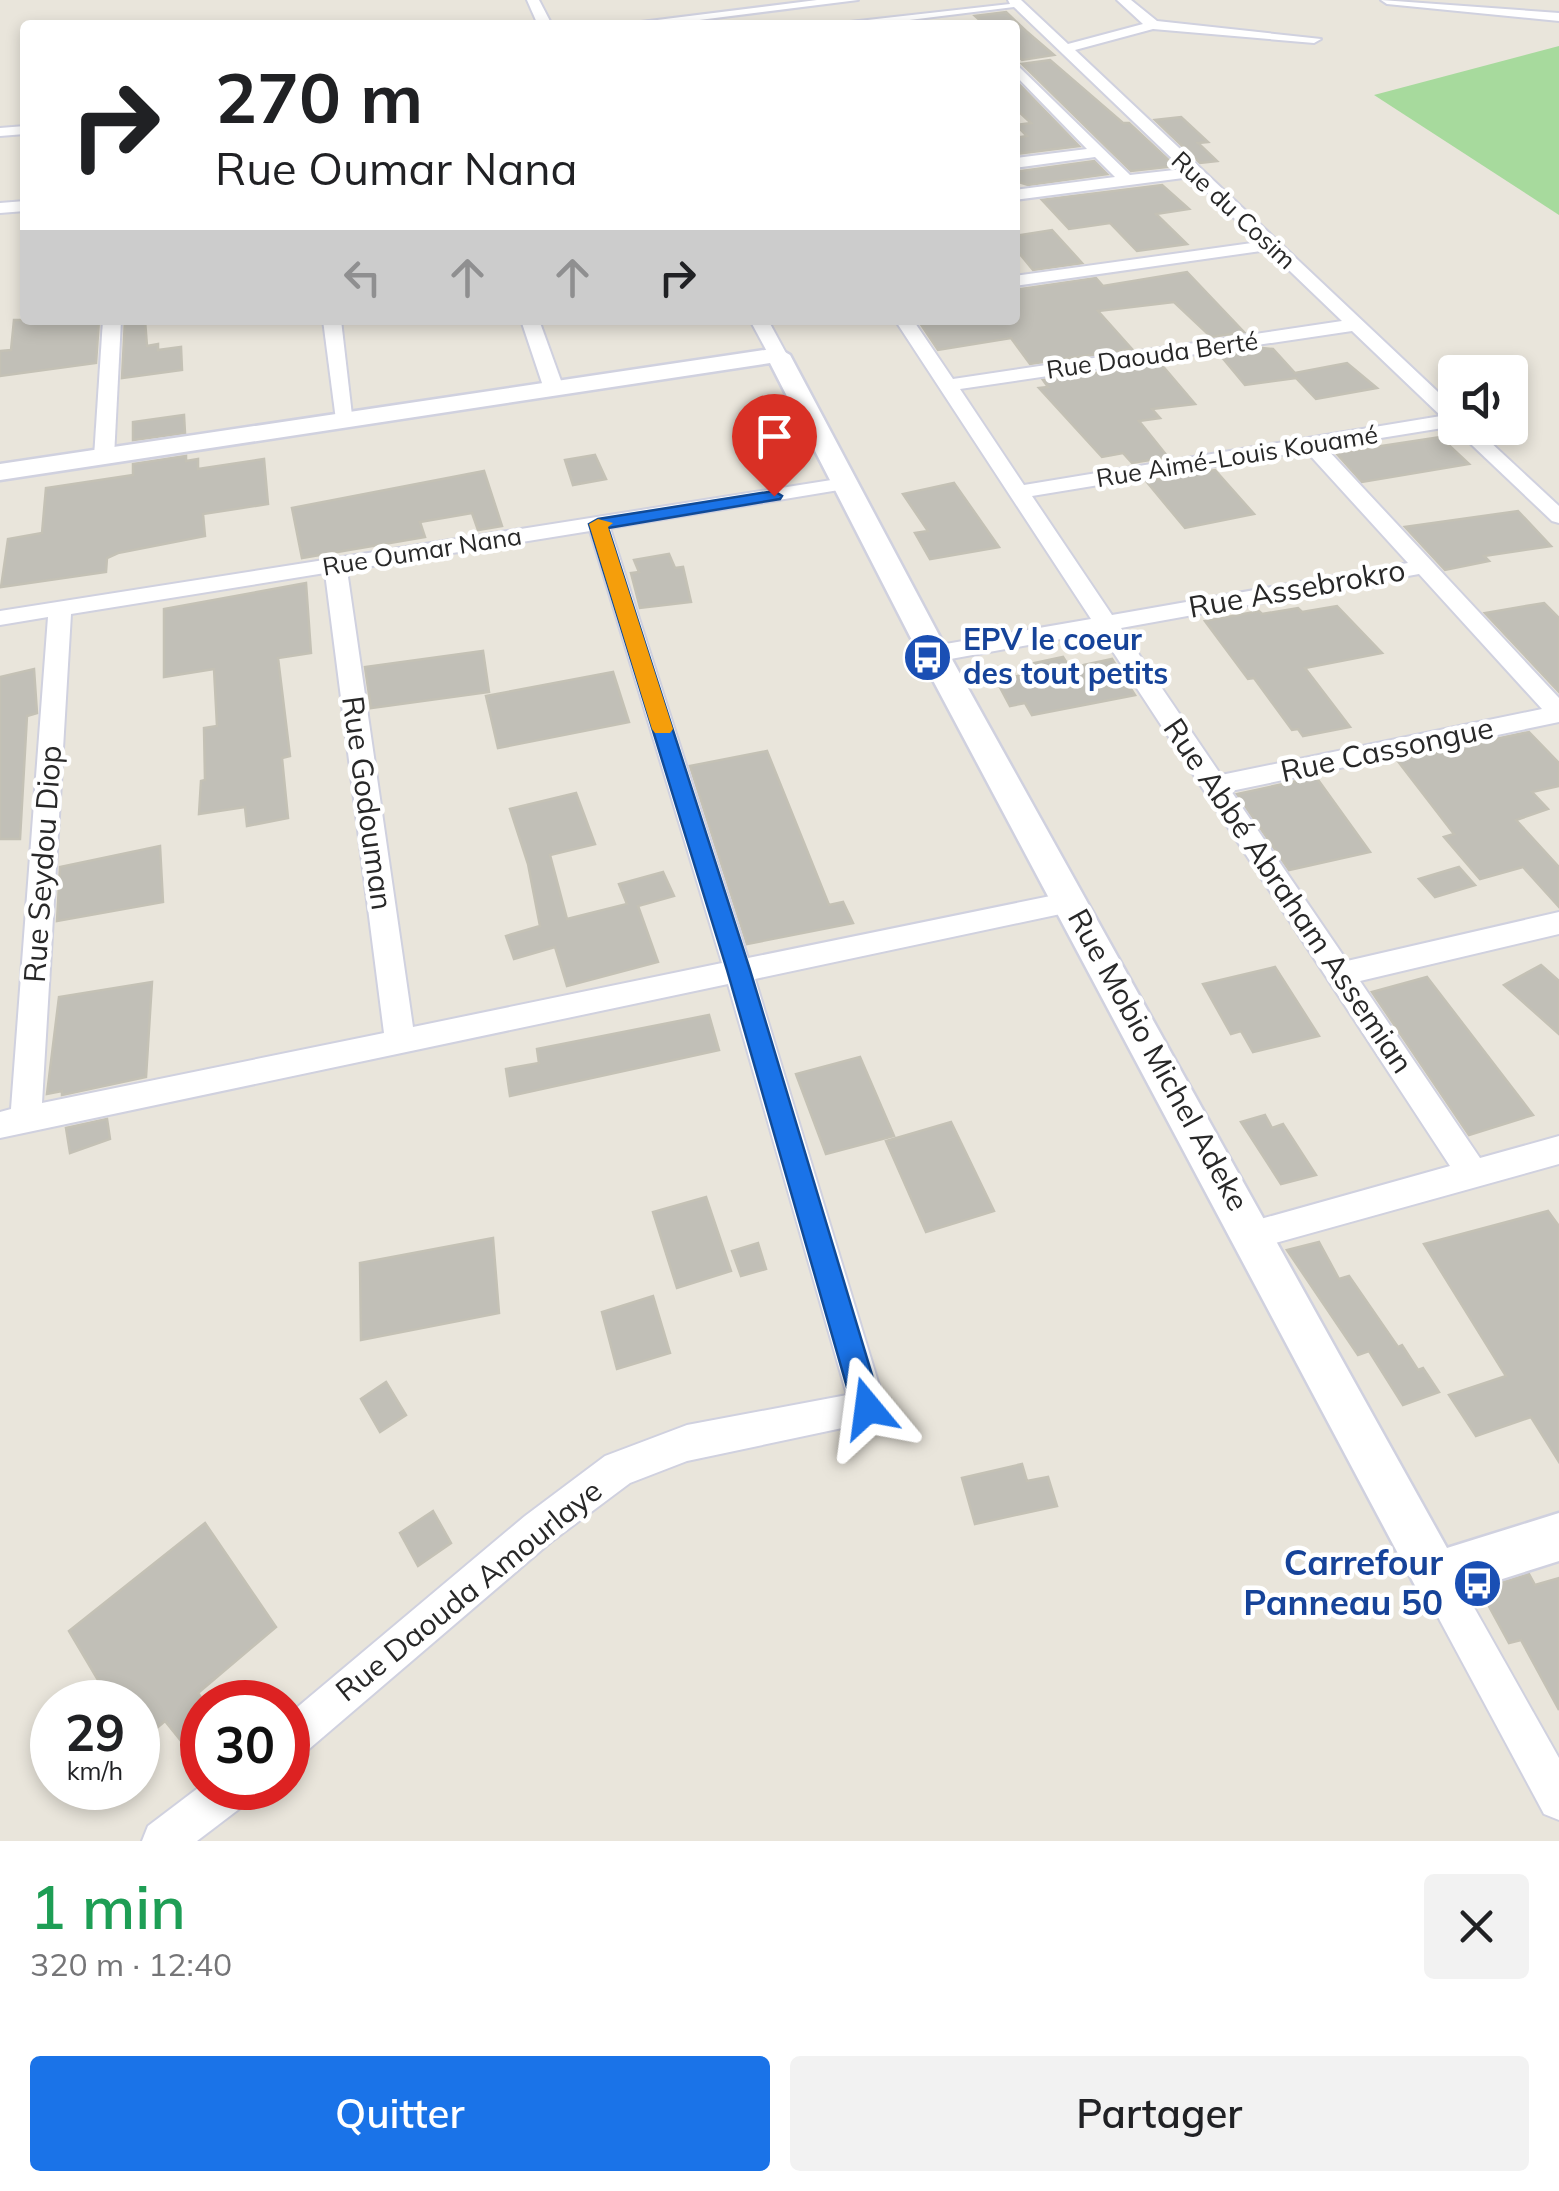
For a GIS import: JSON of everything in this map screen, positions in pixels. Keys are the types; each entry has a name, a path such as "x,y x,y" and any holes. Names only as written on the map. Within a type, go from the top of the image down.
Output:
{"street":[{"path":"672,20 852,0"},
{"path":"1123,0 1153,25"},
{"path":"1387,0 1559,16"},
{"path":"880,20 1011,3"},
{"name":"Rue du Cosim","path":"1011,3 1065,49 1438,404"},
{"path":"1135,10 1158,6"},
{"path":"769,10 777,20"},
{"path":"960,12 968,20"},
{"path":"1065,49 1153,25 1314,39"},
{"path":"1020,72 1127,180"},
{"path":"1020,163 1100,152"},
{"path":"1020,193 1193,172"},
{"path":"1020,280 1271,245"},
{"path":"104,457 112,325"},
{"path":"333,325 346,420"},
{"path":"532,325 554,389"},
{"name":"Rue Mobio Michel Adeke","path":"763,325 934,654 1559,1799"},
{"name":"Rue Abbé Abraham Assemian","path":"907,325 1472,1172"},
{"name":"Rue Daouda Berté","path":"948,386 1356,325"},
{"path":"0,472 778,355"},
{"name":"Rue Aimé-Louis Kouamé","path":"1018,492 1438,423"},
{"path":"1311,444 1559,714"},
{"path":"1482,445 1559,517"},
{"name":"Rue Oumar Nana","path":"0,618 844,484"},
{"name":"Rue Daouda Amourlaye","path":"310,1722 538,1528 618,1469 686,1443 868,1408 738,970 598,524"},
{"name":"Rue Godouman","path":"335,564 400,1041"},
{"name":"Rue Assebrokro","path":"934,654 1424,567"},
{"name":"Rue Seydou Diop","path":"13,1122 60,608"},
{"name":"Rue Cassongue","path":"1216,784 1559,714"},
{"path":"13,1122 1070,902"},
{"path":"1341,974 1559,923"},
{"path":"1254,1234 1559,1150"},
{"path":"1436,1576 1559,1537"},
{"path":"162,1841 203,1810"}],"green space":[{"path":"1559,46 1559,215 1374,95"}],"building":[{"path":"1006,12 1014,20 979,20 975,16"},
{"path":"1020,25 1054,55 1020,58"},
{"path":"1050,60 1123,123 1129,123 1175,166 1131,171 1022,64"},
{"path":"1020,85 1079,146 1020,153 1020,137 1027,136 1020,124 1031,123 1020,113"},
{"path":"1181,117 1208,142 1198,143 1217,161 1200,163 1155,120"},
{"path":"1094,161 1107,174 1028,185 1020,183 1020,171"},
{"path":"1162,185 1189,209 1156,214 1187,244 1137,251 1110,223 1069,229 1042,200"},
{"path":"1052,230 1082,263 1033,270 1020,254 1020,235"},
{"path":"1187,272 1244,332 1211,337 1174,302 1098,311 1132,349 1030,364 1011,338 938,350 921,325 1020,325 1020,289 1096,278 1103,286"},
{"path":"14,320 20,320 20,325 99,325 96,363 0,376 0,351 11,350"},
{"path":"125,325 145,325 147,346 158,344 158,350 181,347 182,370 122,378"},
{"path":"1273,349 1295,373 1347,363 1377,388 1316,399 1296,378 1245,385 1221,356"},
{"path":"1161,364 1195,404 1152,409 1160,418 1139,421 1168,457 1132,463 1123,453 1102,457 1039,388 1048,387 1043,380"},
{"path":"184,415 185,433 133,440 133,422"},
{"path":"1438,437 1438,445 1449,445 1469,464 1362,482 1336,453"},
{"path":"595,455 606,479 573,485 565,460"},
{"path":"186,456 186,461 198,459 198,469 264,459 268,504 203,514 205,536 118,553 107,558 106,572 1,587 8,539 42,533 46,488 133,475 133,464"},
{"path":"1215,470 1254,514 1185,528 1146,481"},
{"path":"484,471 502,526 478,530 472,513 420,522 425,537 302,558 292,508"},
{"path":"954,483 999,547 930,559 915,533 928,531 903,494"},
{"path":"1518,511 1551,546 1484,556 1489,561 1445,570 1405,527"},
{"path":"669,554 675,568 683,567 691,602 640,608 631,573 639,572 634,560"},
{"path":"306,583 311,653 278,658 290,756 282,758 288,818 247,826 245,807 199,814 201,781 205,780 204,728 217,726 214,669 164,677 164,609"},
{"path":"1544,603 1559,618 1559,692 1485,613"},
{"path":"1337,606 1382,653 1305,668 1350,727 1303,736 1298,729 1292,730 1254,678 1248,679 1205,621 1259,611 1262,614 1298,608 1302,612"},
{"path":"483,651 489,692 371,708 365,667"},
{"path":"1063,657 1070,668 1112,659 1135,695 1032,715 1025,703 1010,706 996,680 1040,672 1034,663"},
{"path":"34,669 37,713 27,716 20,839 0,839 0,677"},
{"path":"613,672 629,722 498,748 486,696"},
{"path":"1529,732 1559,763 1559,786 1532,792 1548,809 1516,820 1559,867 1559,907 1523,867 1480,879 1444,837 1454,834 1397,760"},
{"path":"767,751 829,905 843,902 853,923 747,944 690,766"},
{"path":"1316,777 1370,852 1289,870 1237,794"},
{"path":"576,793 595,844 550,855 567,919 627,904 619,884 663,872 674,896 638,906 658,962 567,986 555,947 514,959 506,936 540,926 528,864 510,809"},
{"path":"160,846 163,902 57,921 60,867"},
{"path":"1459,867 1475,885 1435,897 1419,879"},
{"path":"1541,965 1559,981 1559,1034 1504,985"},
{"path":"1275,967 1319,1036 1253,1052 1241,1031 1231,1034 1203,984"},
{"path":"1427,977 1533,1115 1469,1135 1372,992"},
{"path":"152,982 146,1077 62,1095 62,1091 47,1094 59,997"},
{"path":"709,1015 719,1050 510,1096 506,1069 539,1063 537,1049"},
{"path":"860,1057 894,1136 826,1154 796,1074"},
{"path":"1265,1115 1272,1128 1283,1124 1316,1175 1281,1184 1241,1122"},
{"path":"107,1119 110,1139 70,1153 66,1128"},
{"path":"951,1122 994,1211 926,1232 886,1141"},
{"path":"706,1197 731,1271 677,1288 653,1212"},
{"path":"1548,1211 1559,1226 1559,1462 1531,1417 1476,1436 1449,1395 1506,1376 1424,1244"},
{"path":"493,1238 499,1313 361,1340 360,1263"},
{"path":"1319,1242 1339,1279 1349,1276 1398,1347 1402,1345 1418,1370 1423,1368 1439,1392 1403,1405 1369,1351 1358,1355 1287,1250"},
{"path":"758,1243 766,1269 741,1276 732,1251"},
{"path":"653,1296 670,1353 617,1369 602,1312"},
{"path":"386,1382 406,1415 380,1432 361,1399"},
{"path":"1022,1464 1027,1481 1048,1477 1057,1506 975,1524 962,1478"},
{"path":"433,1511 451,1543 418,1566 400,1533"},
{"path":"205,1523 276,1627 213,1680 180,1680 180,1740 165,1721 160,1725 160,1680 98,1680 69,1631"},
{"path":"1529,1574 1535,1585 1559,1578 1559,1710 1521,1640 1509,1643 1486,1601 1491,1599 1485,1588"}],"slow traffic":[{"path":"604,523 598,524 662,729"}],"place":[{"name":"EPV le coeur des tout petits","path":"928,657"},
{"name":"Carrefour Panneau 50","path":"1478,1583"}],"route":[{"path":"774,496 598,524 738,970 868,1408"}]}
